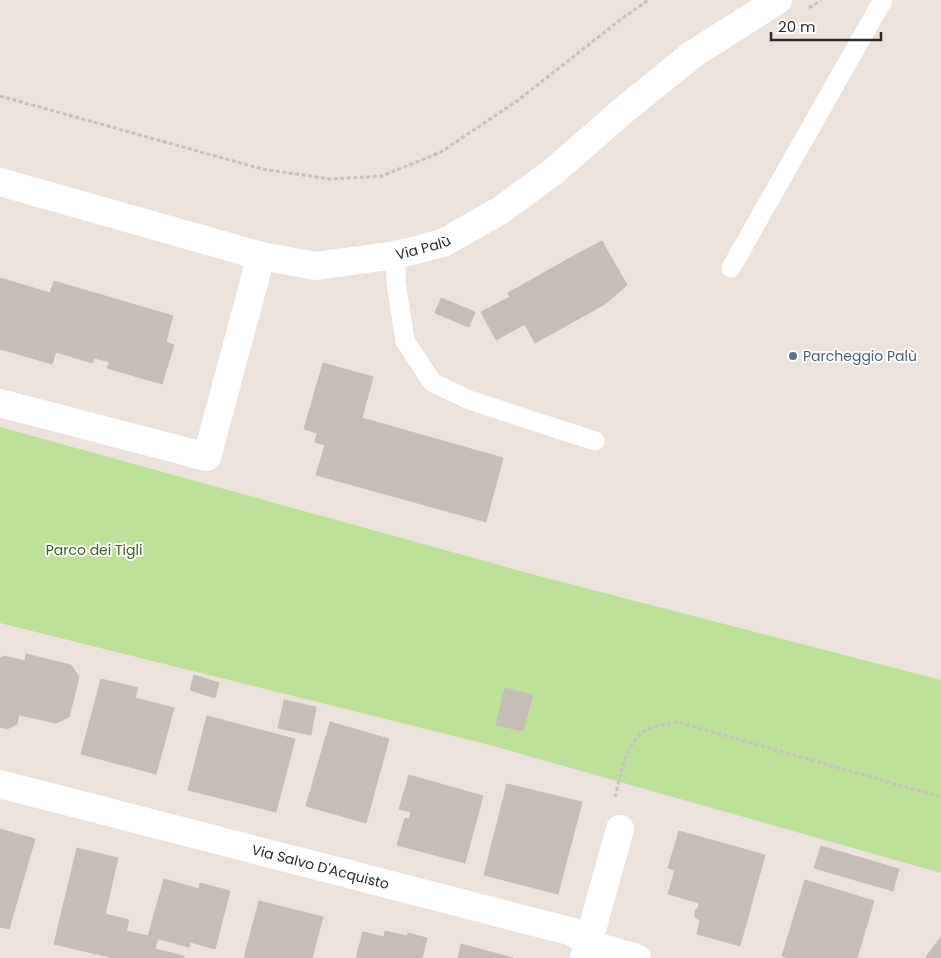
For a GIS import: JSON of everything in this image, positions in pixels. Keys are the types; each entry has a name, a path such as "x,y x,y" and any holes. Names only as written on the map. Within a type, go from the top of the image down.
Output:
{"street":[{"name":"Via Palù","path":"0,182 261,256 316,266 396,255 443,243 501,210 554,171 625,109 693,54 778,0"},
{"path":"0,403 207,457 261,256"},
{"name":"Via Salvo D'Acquisto","path":"0,784 573,932 586,951 637,958"},
{"path":"586,951 620,829"}],"lane":[{"path":"731,268 883,0"},
{"path":"396,255 396,282 405,341 432,382 469,400 596,441"}],"path":[{"path":"0,96 262,169 330,179 382,176 449,147 516,101 648,0"},
{"path":"805,10 821,0"},
{"path":"620,829 613,804 625,758 644,731 678,722 941,797"}],"green space":[{"name":"Parco dei Tigli","path":"0,427 535,575 941,680 941,873 486,744 0,623"}],"building":[{"path":"602,241 627,285 605,304 577,254"},
{"path":"577,254 605,304 535,343 508,293"},
{"path":"0,278 50,293 54,281 173,316 166,342 174,345 162,384 107,368 110,362 94,358 92,363 56,352 52,364 0,349"},
{"path":"510,297 525,324 496,340 481,312"},
{"path":"441,298 475,312 469,327 435,313"},
{"path":"323,363 373,377 362,418 503,458 486,522 316,475 325,445 315,442 317,433 304,429"},
{"path":"26,654 71,665 79,677 69,717 56,723 19,715 17,724 7,729 0,727 0,658 4,656 25,661"},
{"path":"194,675 219,683 215,698 190,690"},
{"path":"101,679 138,688 135,698 174,708 156,774 81,754"},
{"path":"505,688 533,695 523,731 496,725"},
{"path":"284,700 316,707 311,735 278,728"},
{"path":"207,716 295,739 276,812 188,790"},
{"path":"330,722 389,739 366,823 306,806"},
{"path":"409,775 483,796 465,863 397,845 405,818 409,819 411,812 399,809"},
{"path":"507,784 582,802 558,894 484,875"},
{"path":"0,829 35,839 9,929 0,927"},
{"path":"679,831 765,855 740,946 697,934 700,921 695,917 695,910 698,908 699,903 668,894 675,870 668,868"},
{"path":"821,846 899,869 893,891 814,868"},
{"path":"77,848 118,858 105,914 92,953 54,944"},
{"path":"164,879 199,889 200,883 230,891 215,949 190,942 189,947 148,936"},
{"path":"805,880 874,901 857,958 789,958 782,956"},
{"path":"259,901 323,917 312,958 244,958"},
{"path":"105,914 129,920 120,958 92,953"},
{"path":"126,931 158,938 155,949 184,956 184,958 120,958"},
{"path":"385,931 407,936 408,933 427,938 422,958 356,958 363,932 384,937"},
{"path":"941,937 941,958 925,958"},
{"path":"461,944 513,958 458,958"}],"place":[{"name":"Parcheggio Palù","path":"793,356"}]}
